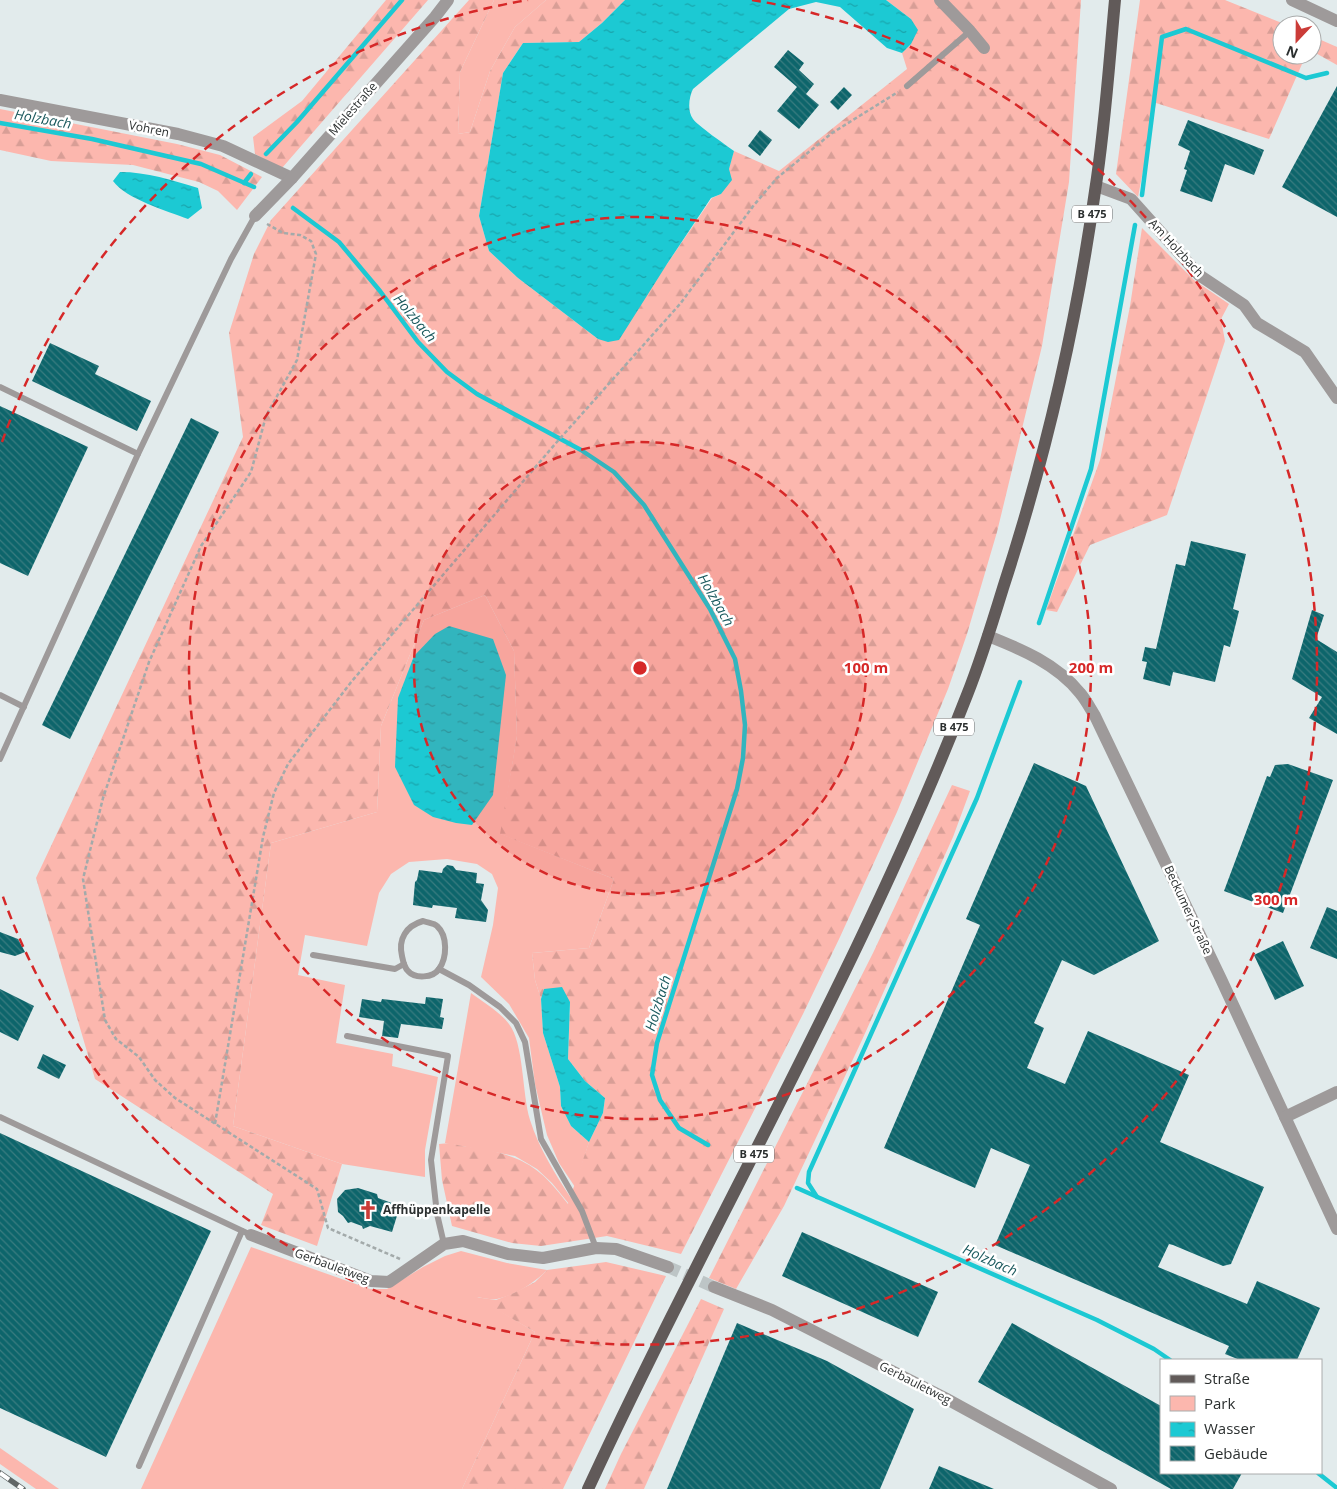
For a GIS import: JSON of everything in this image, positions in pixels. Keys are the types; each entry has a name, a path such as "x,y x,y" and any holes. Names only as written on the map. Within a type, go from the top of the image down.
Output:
{"main road":[{"name":"B 475","path":"588,1489 669,1322 858,944 917,817 968,692 988,636 1019,539 1063,371 1084,265 1096,186 1115,0"}],"street":[{"name":"Mielestraße","path":"256,216 292,178 448,0"},
{"path":"940,0 984,48"},
{"path":"1292,0 1337,21"},
{"name":"Vohren","path":"0,100 178,134 223,146 292,178"},
{"name":"Am Holzbach","path":"1096,186 1131,199 1199,275 1244,305 1257,323 1305,352 1337,398"},
{"name":"Beckumer Straße","path":"988,636 1020,648 1043,661 1080,692 1095,716 1285,1116 1337,1230"},
{"path":"1285,1116 1337,1092"},
{"name":"Gerbauletweg","path":"246,1233 371,1281 389,1282 444,1244 463,1241 508,1254 543,1258 596,1248 616,1249 668,1267"},
{"name":"Gerbauletweg","path":"714,1287 772,1310 928,1390 1111,1489"}],"lane":[{"path":"907,86 970,31"},
{"path":"0,759 138,454 231,259 256,216"},
{"path":"0,387 138,454"},
{"path":"0,696 24,707"},
{"path":"423,921 436,924 443,933 446,945 439,969 427,976 415,975 407,971 401,952 402,940 407,929 414,924 423,921"},
{"path":"313,955 395,969 404,964"},
{"path":"439,969 468,985 500,1007 516,1023 525,1042 541,1138 582,1211 596,1248"},
{"path":"347,1036 448,1056 431,1160 437,1214 444,1244"},
{"path":"0,1117 246,1233 139,1466"}],"path":[{"path":"215,1124 263,837 274,793 288,764 352,681 556,443 680,304 754,205 777,178 832,134 907,86"},
{"path":"256,216 283,233 300,235 311,241 316,254 297,360 266,416 251,472 201,546 148,662 103,798 83,879 105,1020 116,1039 139,1056 155,1080 175,1098 317,1189 328,1228 413,1264"}],"green space":[{"path":"386,0 428,0 282,168 255,154 253,137 302,101"},
{"path":"469,0 494,0 460,72 458,134 470,132 490,71 515,27 546,0 625,0 579,42 523,43 503,73 479,216 489,251 518,278 598,339 667,264 712,198 721,194 734,151 779,171 907,69 902,53 911,44 911,19 886,0 1081,0 1069,182 1042,346 997,532 967,634 948,689 897,812 840,937 681,1254 607,1236 541,1246 512,1243 452,1226 442,1180 439,1144 450,1143 484,1149 523,1162 550,1182 568,1204 589,1142 603,1113 605,1098 585,1081 568,1059 570,1002 545,989 541,999 535,980 532,953 589,948 614,879 500,834 517,736 514,651 485,595 424,620 381,726 377,812 271,843 233,1126 342,1164 317,1246 261,1225 273,1194 95,1079 36,878 243,437 229,333 254,254 271,220"},
{"path":"494,0 546,0 515,27 490,71 470,132 458,134 460,72"},
{"path":"1140,0 1225,0 1272,19 1272,65 1302,65 1269,139 1156,103 1138,197 1116,174"},
{"path":"1322,40 1337,47 1337,65 1322,57"},
{"path":"0,109 177,144 220,155 262,177 237,210 218,191 199,182 133,165 51,161 0,150"},
{"path":"1142,228 1194,280 1229,304 1221,319 1225,341 1167,515 1090,545 1057,612 1046,610 1100,460 1130,306"},
{"path":"485,595 514,651 517,736 501,834 614,879 589,948 532,953 535,980 541,999 543,1033 560,1087 561,1106 571,1126 589,1142 575,1187 559,1163 547,1135 535,1084 529,1038 509,1004 481,977 493,925 498,888 492,874 477,864 447,859 409,862 391,874 379,893 367,946 305,935 298,975 345,985 336,1043 393,1054 392,1066 438,1077 425,1150 425,1177 342,1164 233,1126 271,843 377,812 381,726 424,620"},
{"path":"952,785 970,791 953,837 862,1040 784,1206 736,1289 709,1278 873,953"},
{"path":"471,993 501,1015 514,1033 520,1056 530,1120 538,1141 571,1198 569,1204 552,1183 537,1169 515,1156 445,1143"},
{"path":"251,1247 370,1289 387,1289 423,1267 445,1256 461,1251 507,1263 547,1270 530,1284 511,1295 495,1299 477,1297 535,1332 462,1489 141,1489"},
{"path":"606,1262 666,1276 563,1489 462,1489 535,1332 475,1297 496,1300 535,1282 547,1270"},
{"path":"701,1299 724,1309 644,1489 605,1489 621,1454"},
{"path":"0,1448 59,1489 36,1489 0,1464"}],"water":[{"path":"625,0 886,0 911,19 918,30 911,44 902,53 887,48 840,7 816,2 789,9 693,89 689,104 691,116 706,131 734,151 729,169 732,180 721,194 711,198 619,340 608,342 598,339 518,278 489,251 479,216 503,73 523,43 579,42"},
{"path":"120,172 150,175 198,188 202,208 188,219 147,204 127,193 113,181"},
{"path":"449,626 493,639 506,675 493,795 472,825 433,817 414,805 395,767 398,698 414,656 435,634"},
{"path":"562,987 570,1002 568,1059 585,1081 605,1098 603,1113 589,1142 571,1126 561,1106 560,1087 543,1033 541,999 544,989"}],"building":[{"path":"788,50 804,63 799,70 814,84 806,94 819,105 799,129 777,111 797,87 774,67"},
{"path":"1337,86 1337,217 1282,187"},
{"path":"844,87 852,95 838,110 830,102"},
{"path":"1188,120 1264,150 1254,175 1225,164 1212,202 1180,191 1187,170 1184,169 1190,151 1178,145"},
{"path":"760,130 772,140 760,156 748,146"},
{"path":"50,343 99,366 95,374 151,401 137,431 32,381"},
{"path":"0,406 88,447 28,576 0,563"},
{"path":"191,418 219,432 70,739 42,725"},
{"path":"1191,541 1246,554 1233,609 1239,611 1230,647 1224,645 1215,682 1173,672 1170,686 1143,679 1147,662 1142,661 1145,647 1156,649 1176,564 1185,566"},
{"path":"1312,610 1324,615 1316,639 1337,652 1337,734 1309,718 1322,697 1292,679"},
{"path":"1034,763 1086,786 1159,941 1094,975 1062,960 1034,1023 1044,1028 1027,1068 1065,1084 1088,1031 1189,1075 1160,1142 1264,1187 1231,1264 1223,1266 1169,1244 1158,1267 1247,1304 1257,1281 1320,1308 1297,1359 1238,1359 1225,1354 1229,1346 995,1245 1030,1165 991,1148 975,1188 884,1148 980,925 966,919"},
{"path":"1288,764 1333,780 1283,913 1224,891 1267,776 1270,777 1275,765"},
{"path":"447,865 453,866 456,870 477,873 476,883 484,884 481,900 488,910 486,922 455,918 457,908 433,905 432,908 413,905 415,882 419,870 442,873"},
{"path":"1327,907 1337,911 1337,959 1310,948"},
{"path":"0,932 18,939 25,952 15,956 0,952"},
{"path":"1283,941 1304,986 1275,1000 1254,955"},
{"path":"0,989 34,1006 18,1041 0,1032"},
{"path":"426,997 443,999 440,1017 444,1018 442,1029 401,1024 398,1038 382,1036 384,1021 359,1017 362,999 381,1002 382,999 425,1004"},
{"path":"43,1054 66,1065 59,1079 37,1068"},
{"path":"0,1133 211,1231 106,1457 0,1408"},
{"name":"Affhüppenkapelle","path":"358,1188 377,1194 378,1198 400,1206 392,1232 370,1226 363,1229 362,1226 351,1222 348,1223 338,1212 337,1199 345,1190"},
{"path":"802,1232 938,1292 918,1337 782,1276"},
{"path":"737,1323 827,1361 914,1409 880,1489 667,1489"},
{"path":"1012,1323 1160,1405 1160,1474 1241,1474 1233,1489 1171,1489 978,1382"},
{"path":"939,1466 994,1489 929,1489"}],"waterway":[{"path":"266,154 297,122 402,0"},
{"path":"1142,195 1162,37 1186,29 1306,78 1327,73"},
{"name":"Holzbach","path":"0,123 92,139 201,164 254,187"},
{"path":"244,183 251,174"},
{"name":"Holzbach","path":"293,208 339,242 380,291 418,342 447,372 477,394 581,450 614,472 644,505 710,609 735,659 745,725 743,758 737,789 657,1043 652,1075 660,1100 679,1128 708,1145"},
{"path":"1039,623 1091,469 1135,225"},
{"path":"817,1197 808,1183 809,1172 977,798 1020,682"},
{"name":"Holzbach","path":"797,1188 1097,1320 1154,1349 1169,1359"},
{"name":"Holzbach","path":"1319,1474 1337,1488"}],"tunnel":[{"path":"668,1267 714,1287"}],"railway":[{"path":"0,1473 23,1489"}],"place":[{"name":"Affhüppenkapelle","path":"368,1210"}]}
